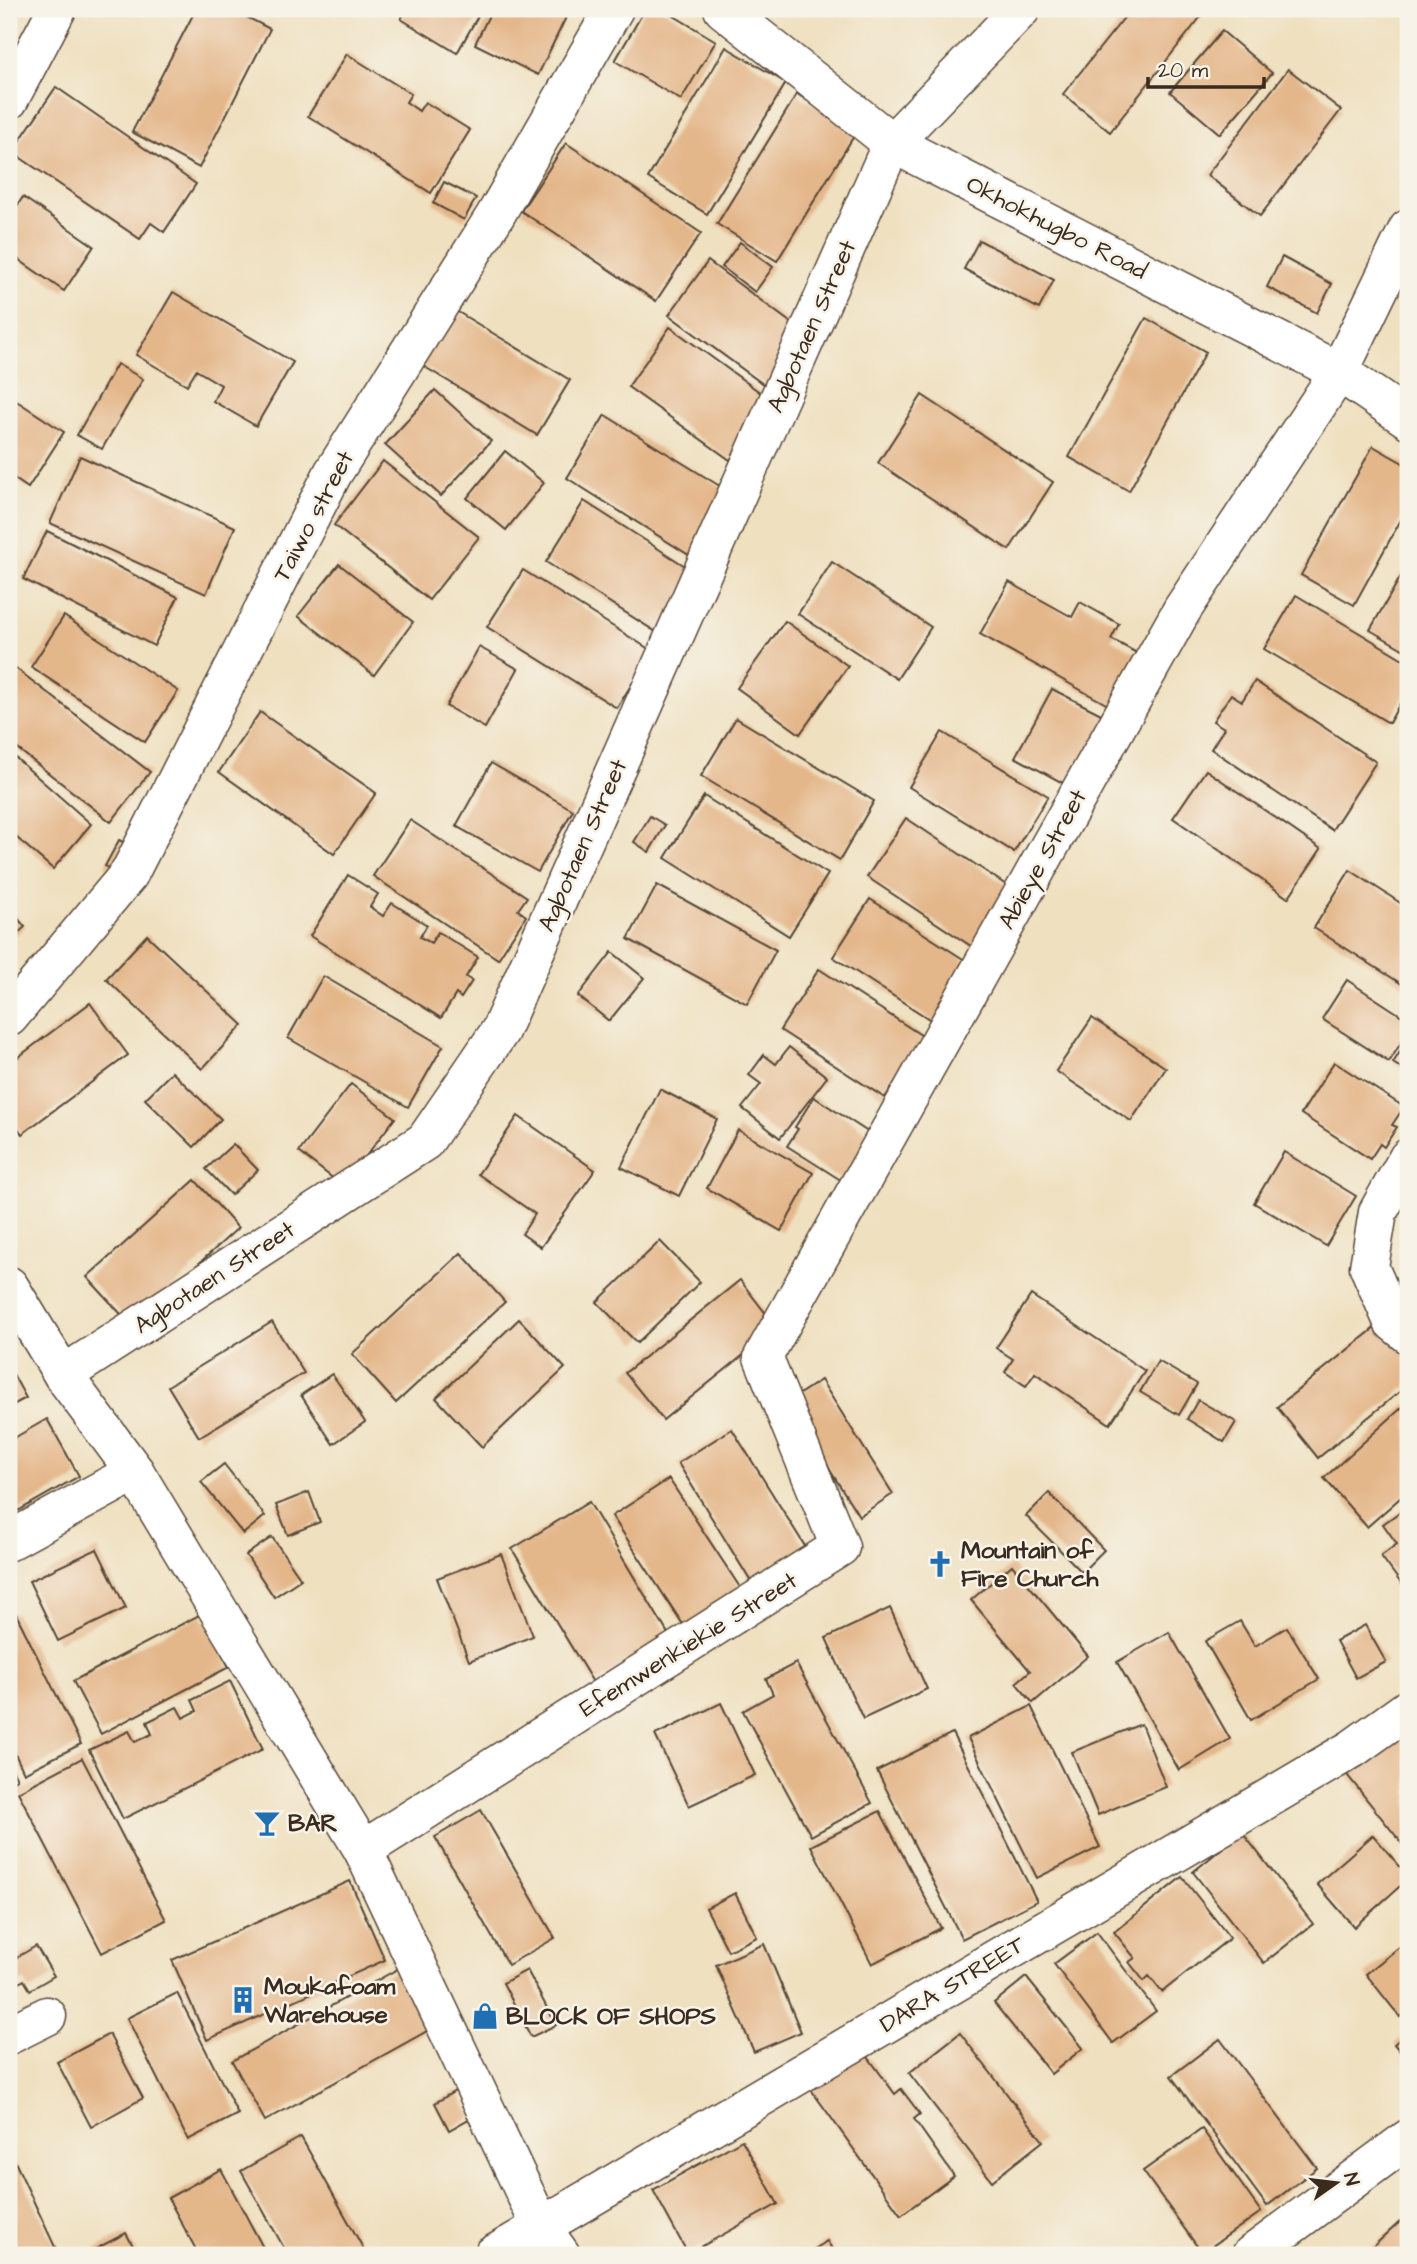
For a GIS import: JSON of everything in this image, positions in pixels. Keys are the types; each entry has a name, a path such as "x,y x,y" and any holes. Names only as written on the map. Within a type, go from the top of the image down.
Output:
{"street":[{"path":"9,100 57,9"},
{"name":"Taiwo street","path":"9,1017 130,874 333,473 495,216 614,9"},
{"name":"Okhokhugbo Road","path":"723,9 892,143 1339,372 1408,419"},
{"path":"892,143 1021,9"},
{"name":"Agbotaen Street","path":"63,1375 425,1141 500,1031 892,143"},
{"name":"Abieye Street","path":"763,1357 1182,610 1339,372 1408,229"},
{"path":"1408,1158 1378,1212 1369,1267 1393,1322 1408,1335"},
{"path":"9,1286 63,1375 135,1472 363,1850 551,2241"},
{"name":"Efemwenkiekie Street","path":"363,1850 840,1547 763,1357"},
{"path":"9,1541 135,1472"},
{"name":"DARA STREET","path":"493,2255 551,2241 1352,1749 1408,1709"},
{"path":"9,2035 47,2017"},
{"path":"1251,2255 1408,2139"}],"building":[{"path":"196,9 231,9 270,29 199,168 132,132"},
{"path":"407,9 482,9 457,53 401,19"},
{"path":"492,9 570,9 538,75 475,44"},
{"path":"645,9 662,9 716,41 681,100 615,61"},
{"path":"1131,9 1197,9 1203,14 1110,132 1063,94"},
{"path":"1222,31 1272,73 1220,134 1170,92"},
{"path":"726,47 786,83 707,214 648,178"},
{"path":"347,54 411,94 406,102 419,111 425,102 470,130 431,193 308,116"},
{"path":"1288,69 1341,110 1260,216 1207,175"},
{"path":"56,87 196,184 164,232 151,223 140,239 12,152"},
{"path":"797,94 857,131 777,261 717,224"},
{"path":"566,143 701,233 656,301 521,211"},
{"path":"444,182 476,198 464,220 433,203"},
{"path":"23,197 94,246 64,291 9,253 9,218"},
{"path":"979,240 1054,280 1039,309 964,269"},
{"path":"740,242 773,267 755,292 722,267"},
{"path":"1282,257 1332,284 1317,313 1267,287"},
{"path":"708,261 806,334 767,387 669,315"},
{"path":"173,292 293,362 256,426 213,401 221,385 196,370 187,385 136,355"},
{"path":"453,309 570,380 537,435 420,364"},
{"path":"1146,318 1206,352 1129,491 1069,457"},
{"path":"670,327 772,401 730,460 628,387"},
{"path":"117,364 143,379 102,449 77,435"},
{"path":"435,390 491,441 441,496 385,445"},
{"path":"922,395 1053,482 1009,550 878,463"},
{"path":"9,396 64,432 28,488 9,475"},
{"path":"605,415 731,493 692,557 567,478"},
{"path":"1373,446 1408,466 1408,507 1354,605 1301,575"},
{"path":"505,451 544,483 506,530 467,498"},
{"path":"80,456 235,527 206,594 50,523"},
{"path":"383,461 479,537 429,600 334,525"},
{"path":"584,501 699,575 661,635 546,562"},
{"path":"47,531 178,597 154,646 23,579"},
{"path":"832,562 931,627 897,679 798,614"},
{"path":"339,564 413,622 374,675 298,616"},
{"path":"1408,564 1408,652 1370,630"},
{"path":"523,570 652,651 617,708 487,627"},
{"path":"1009,582 1072,617 1080,602 1119,624 1111,639 1146,658 1117,710 980,634"},
{"path":"1296,595 1408,662 1408,689 1389,723 1264,649"},
{"path":"64,616 178,691 145,742 31,667"},
{"path":"785,621 848,666 800,734 737,688"},
{"path":"479,647 518,669 485,728 446,706"},
{"path":"9,663 150,772 111,822 9,742"},
{"path":"1255,681 1376,762 1332,830 1211,749 1224,728 1213,721 1231,694 1242,701"},
{"path":"1052,689 1107,717 1070,787 1015,757"},
{"path":"260,712 376,793 334,854 219,772"},
{"path":"736,718 874,801 840,860 701,776"},
{"path":"942,732 1048,796 1014,852 909,787"},
{"path":"9,752 91,824 53,869 9,831"},
{"path":"491,763 573,810 538,872 456,826"},
{"path":"1206,770 1321,849 1288,898 1173,818"},
{"path":"704,796 828,874 789,936 665,858"},
{"path":"650,816 665,825 649,852 634,842"},
{"path":"906,818 1015,891 977,950 867,877"},
{"path":"410,820 527,897 518,910 526,916 498,959 373,876"},
{"path":"119,840 135,848 121,875 105,866"},
{"path":"1350,870 1408,908 1408,988 1314,928"},
{"path":"348,875 378,894 370,907 383,916 392,903 427,925 420,937 431,943 438,932 478,957 466,977 472,981 461,998 456,994 441,1018 310,936"},
{"path":"657,885 776,950 747,1004 628,939"},
{"path":"870,899 974,966 937,1024 833,957"},
{"path":"9,908 25,927 9,941"},
{"path":"147,935 243,1025 202,1069 106,979"},
{"path":"612,952 644,978 609,1021 578,996"},
{"path":"819,969 924,1037 885,1098 780,1030"},
{"path":"323,976 443,1046 408,1107 288,1038"},
{"path":"1347,980 1408,1020 1408,1032 1389,1062 1322,1019"},
{"path":"90,1003 128,1055 22,1134 9,1115 9,1064"},
{"path":"1092,1018 1166,1068 1131,1121 1056,1071"},
{"path":"1408,1039 1408,1070 1407,1072 1393,1063"},
{"path":"789,1047 827,1077 780,1138 742,1108 761,1084 749,1075 764,1055 776,1064"},
{"path":"1334,1062 1404,1107 1392,1125 1397,1127 1384,1147 1380,1144 1370,1159 1301,1114"},
{"path":"172,1072 221,1119 194,1147 145,1099"},
{"path":"351,1084 395,1118 343,1186 299,1152"},
{"path":"660,1089 717,1119 679,1196 621,1167"},
{"path":"814,1097 877,1138 847,1184 787,1146 798,1129 795,1127"},
{"path":"518,1116 595,1170 541,1247 522,1234 535,1214 478,1174"},
{"path":"738,1130 813,1173 781,1231 707,1188"},
{"path":"233,1144 258,1170 231,1195 206,1169"},
{"path":"1284,1152 1356,1196 1326,1246 1254,1203"},
{"path":"195,1180 238,1228 131,1325 87,1277"},
{"path":"660,1241 700,1282 637,1343 597,1302"},
{"path":"461,1253 505,1302 396,1403 352,1354"},
{"path":"740,1280 777,1328 663,1420 625,1373"},
{"path":"1031,1295 1145,1371 1110,1424 1035,1373 1026,1386 1005,1372 1013,1359 996,1348"},
{"path":"519,1319 565,1368 482,1447 436,1398"},
{"path":"272,1322 304,1373 199,1437 168,1386"},
{"path":"1382,1322 1408,1355 1408,1385 1318,1458 1277,1407"},
{"path":"1158,1361 1197,1384 1179,1415 1140,1392"},
{"path":"9,1367 26,1398 9,1407"},
{"path":"332,1374 365,1422 333,1444 301,1395"},
{"path":"821,1380 893,1494 859,1516 787,1402"},
{"path":"1198,1400 1236,1422 1224,1442 1187,1419"},
{"path":"1408,1402 1408,1491 1367,1527 1324,1478"},
{"path":"47,1419 79,1476 9,1516 9,1441"},
{"path":"732,1429 808,1551 753,1585 678,1463"},
{"path":"224,1464 265,1516 243,1534 201,1482"},
{"path":"669,1479 745,1595 688,1632 612,1516"},
{"path":"309,1492 320,1522 288,1535 276,1505"},
{"path":"1049,1493 1104,1550 1082,1572 1026,1516"},
{"path":"589,1502 670,1637 594,1684 512,1549"},
{"path":"1408,1506 1406,1590 1381,1556 1397,1544 1383,1524"},
{"path":"272,1537 301,1579 274,1597 246,1555"},
{"path":"97,1549 126,1608 58,1641 29,1581"},
{"path":"501,1554 533,1636 469,1661 437,1578"},
{"path":"1012,1565 1088,1656 1033,1703 1016,1683 1030,1671 971,1600"},
{"path":"890,1608 927,1689 863,1719 826,1638"},
{"path":"15,1612 81,1744 24,1773 9,1741 9,1615"},
{"path":"201,1614 229,1667 101,1734 73,1681"},
{"path":"1240,1621 1255,1646 1287,1627 1319,1679 1251,1720 1205,1641"},
{"path":"1365,1625 1386,1662 1356,1678 1336,1641"},
{"path":"1169,1632 1230,1739 1179,1770 1117,1662"},
{"path":"796,1663 872,1803 811,1836 743,1711 773,1694 766,1679"},
{"path":"230,1681 263,1749 123,1819 89,1750 129,1731 135,1742 152,1734 147,1722 177,1707 183,1718 197,1711 192,1700"},
{"path":"721,1703 755,1775 689,1806 655,1735"},
{"path":"1031,1706 1100,1847 1037,1878 968,1738"},
{"path":"1396,1721 1408,1736 1408,1851 1340,1766"},
{"path":"1141,1724 1166,1787 1098,1815 1072,1752"},
{"path":"952,1733 1037,1901 962,1939 877,1771"},
{"path":"82,1758 166,1920 102,1953 18,1792"},
{"path":"9,1763 17,1779 9,1783"},
{"path":"481,1810 555,1938 508,1965 435,1837"},
{"path":"880,1811 941,1928 872,1964 811,1846"},
{"path":"1242,1832 1313,1924 1264,1963 1193,1872"},
{"path":"1373,1835 1408,1879 1354,1927 1317,1884"},
{"path":"1182,1877 1230,1938 1162,1992 1149,1976 1144,1981 1129,1962 1135,1958 1114,1932"},
{"name":"Moukafoam Warehouse","path":"350,1881 385,1960 207,2040 172,1960"},
{"path":"735,1893 757,1937 728,1951 706,1908"},
{"path":"1097,1932 1156,2011 1113,2043 1054,1964"},
{"path":"1408,1940 1408,2011 1400,2017 1366,1974"},
{"path":"764,1944 801,2032 754,2052 716,1965"},
{"path":"36,1946 54,1976 30,1990 24,1980 9,1989 9,1962"},
{"path":"403,1966 436,2026 265,2121 232,2061"},
{"path":"527,1970 556,2025 531,2037 503,1983"},
{"path":"1026,1977 1083,2048 1051,2074 994,2003"},
{"path":"177,1993 238,2114 188,2140 127,2018"},
{"path":"1408,2032 1408,2061 1394,2044"},
{"path":"960,2033 1043,2141 992,2181 909,2073"},
{"path":"109,2034 143,2098 91,2127 57,2062"},
{"path":"1220,2039 1317,2168 1267,2206 1171,2076"},
{"path":"860,2046 895,2094 901,2089 920,2114 914,2119 954,2176 901,2215 807,2084"},
{"path":"457,2090 472,2117 449,2130 435,2103"},
{"path":"1202,2129 1261,2212 1202,2253 1143,2171"},
{"path":"301,2137 367,2255 288,2255 241,2171"},
{"path":"742,2140 778,2204 688,2254 653,2190"},
{"path":"9,2149 56,2249 44,2255 11,2255 9,2251"},
{"path":"221,2169 267,2255 199,2255 168,2198"},
{"path":"1402,2220 1408,2227 1408,2255 1364,2255"},
{"path":"126,2233 138,2255 84,2255"},
{"path":"827,2241 836,2255 806,2255"}],"place":[{"name":"Mountain of Fire Church","path":"940,1564"},
{"name":"BAR","path":"267,1823"},
{"name":"Moukafoam Warehouse","path":"243,2000"},
{"name":"BLOCK OF SHOPS","path":"485,2016"}]}
